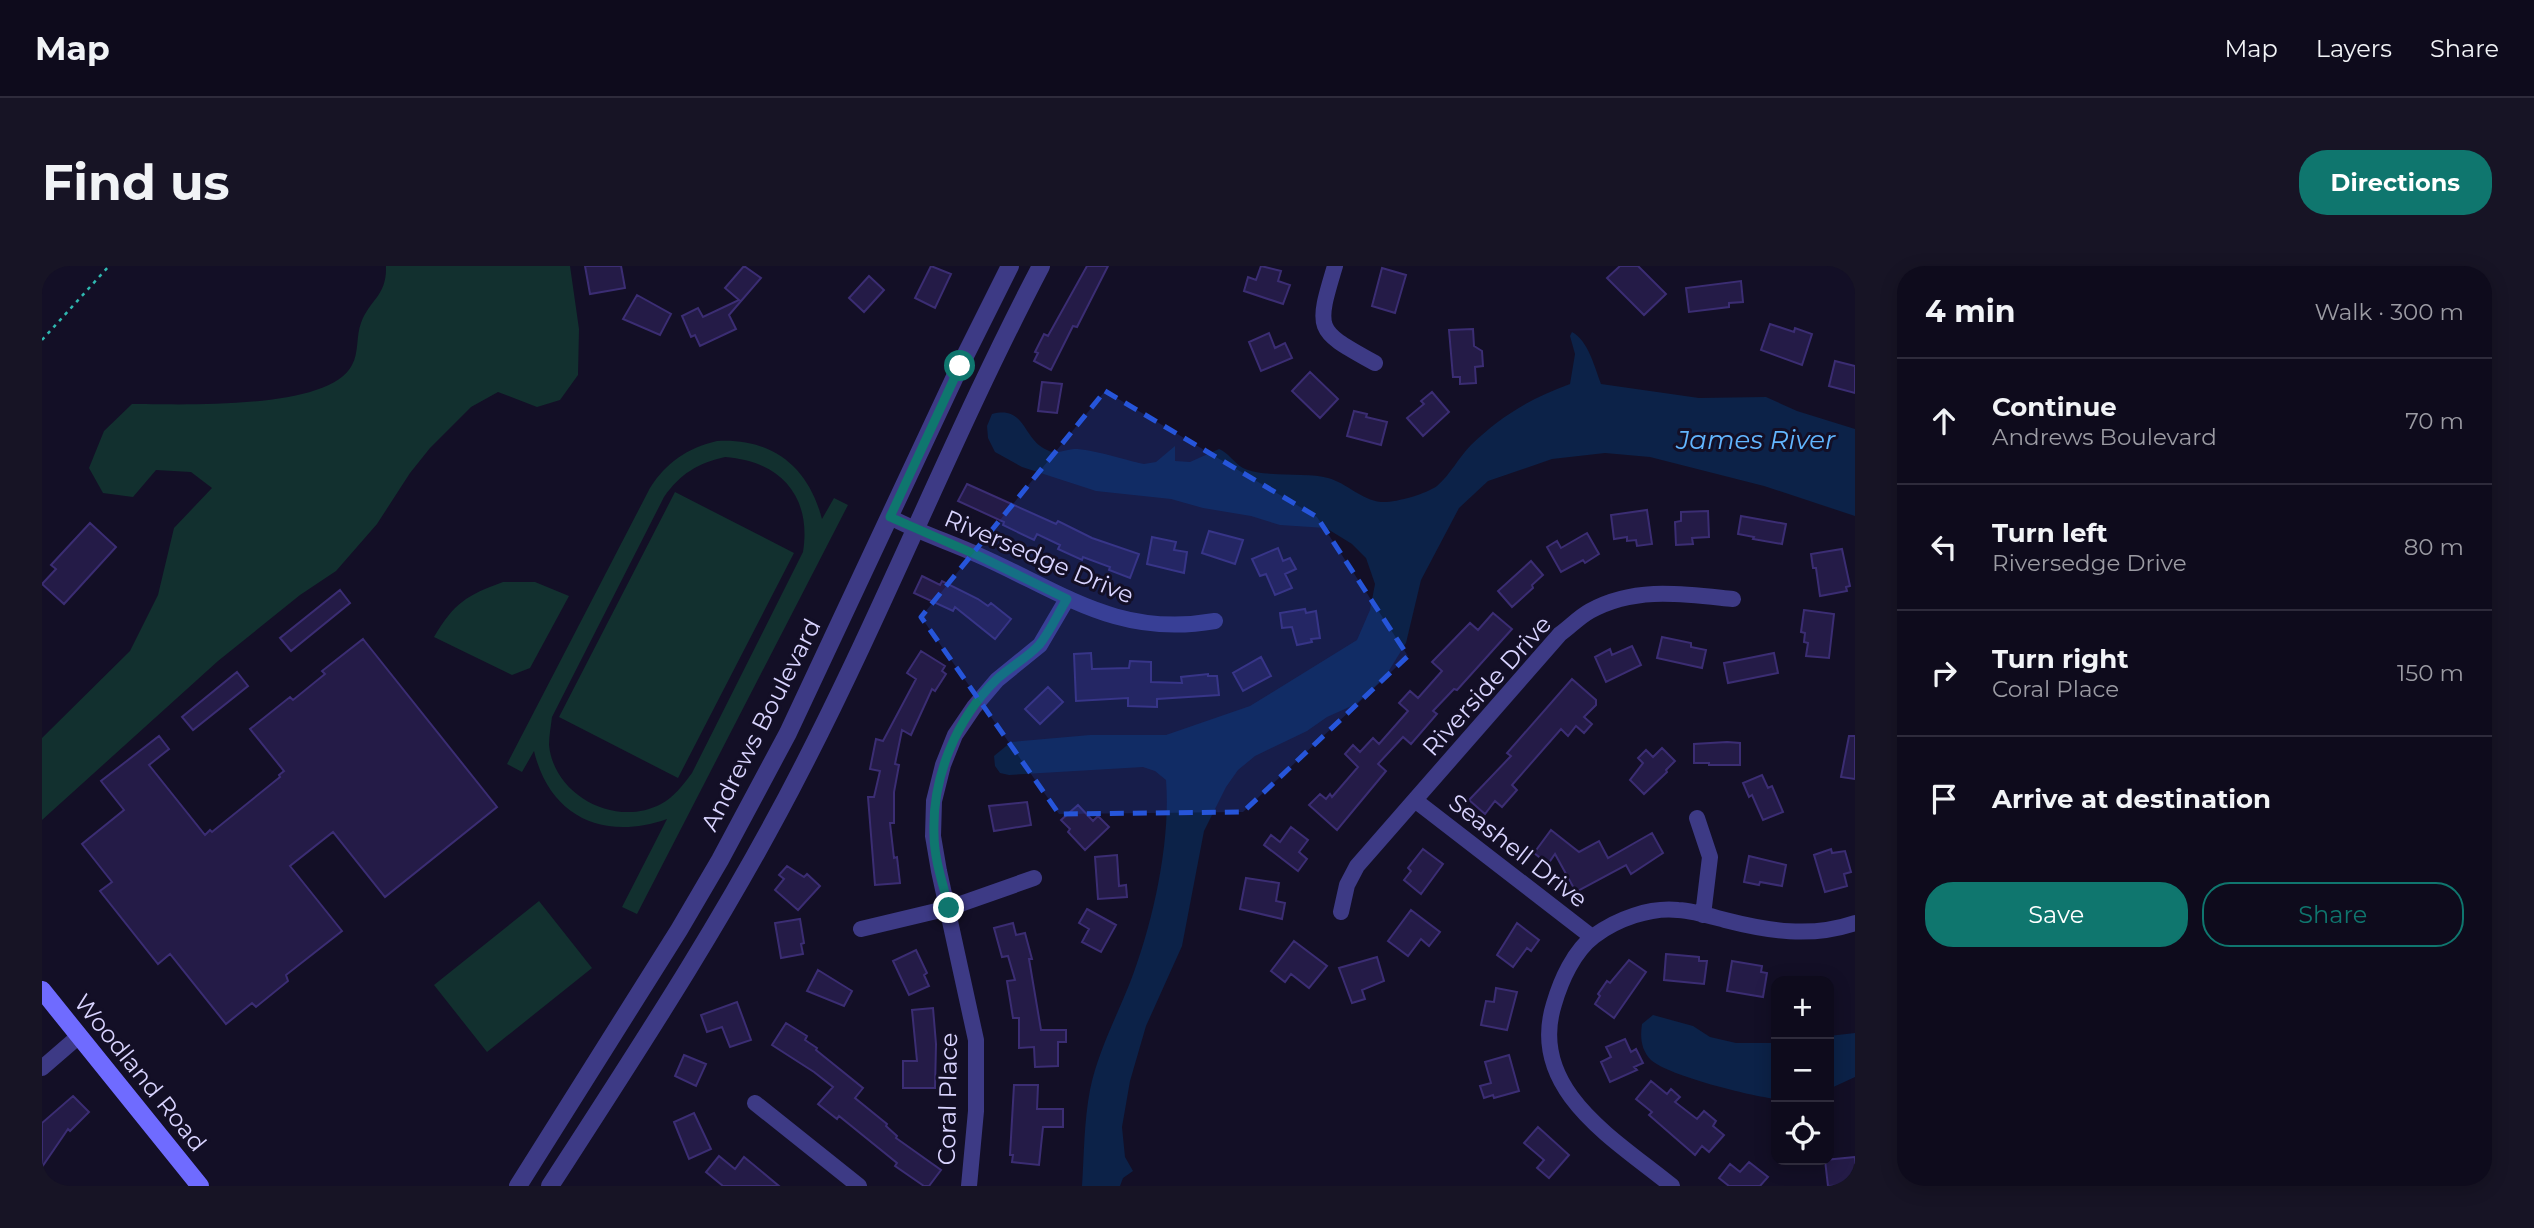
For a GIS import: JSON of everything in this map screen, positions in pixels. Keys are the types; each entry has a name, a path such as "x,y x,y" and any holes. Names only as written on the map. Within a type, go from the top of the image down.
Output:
{"main road":[{"name":"Woodland Road","path":"42,990 200,1186"}],"street":[{"name":"Andrews Boulevard","path":"518,1186 720,860 788,733 1010,266"},
{"path":"550,1186 668,1002 751,862 803,766 1041,266"},
{"path":"1335,266 1324,301 1322,318 1328,334 1375,363"},
{"name":"Riversedge Drive","path":"890,517 1067,599 1113,617 1143,624 1177,626 1215,621"},
{"name":"Riverside Drive","path":"1341,912 1351,875 1560,634 1589,611 1630,595 1665,592 1733,599"},
{"name":"Coral Place","path":"969,1186 976,1111 976,1040 933,836 934,801 943,765 955,735 997,680 1040,645 1067,599"},
{"name":"Seashell Drive","path":"1416,801 1592,937"},
{"path":"1697,818 1710,857 1703,915"},
{"path":"861,929 949,908 1034,878"},
{"path":"1672,1186 1587,1116 1569,1095 1554,1065 1550,1030 1552,1010 1572,962 1592,937 1647,911 1679,910 1780,932 1822,931 1855,923"},
{"path":"42,1068 79,1036"},
{"path":"755,1103 859,1186"}],"path":[{"path":"42,340 44,334 109,266"}],"highlighted area":[{"path":"1105,391 1317,517 1408,656 1243,812 1059,814 921,617"}],"green space":[{"path":"386,266 570,266 579,329 578,375 560,400 537,407 498,392 471,407 430,448 410,473 377,524 336,571 300,595 218,661 42,820 42,738 130,651 158,595 174,528 212,488 191,472 156,470 133,497 103,493 89,468 104,431 132,404 251,402 315,391 338,380 352,365 361,323 381,291"},
{"path":"737,441 755,444 785,459 807,484 822,519 834,498 848,505 637,914 622,907 667,819 644,825 602,825 567,808 553,793 542,774 534,751 522,772 507,764 650,488 670,464 687,452 706,444","holes":["725,457 745,460 776,474 797,498 802,514 803,552 692,773 682,786 666,801 643,810 625,812 590,803 562,779 553,763 549,745 552,717 664,497 676,482 698,466"]},
{"path":"675,492 794,553 678,778 559,717"},
{"path":"503,582 535,582 569,596 530,668 512,675 434,637 448,616 462,602"},
{"path":"539,901 592,968 487,1052 434,985"}],"water":[{"name":"James River","path":"1572,332 1587,348 1601,384 1699,398 1766,397 1797,411 1855,429 1855,516 1764,486 1650,457 1605,453 1552,459 1488,481 1459,508 1421,580 1406,643 1385,677 1356,704 1255,756 1238,770 1226,787 1204,831 1182,946 1146,1026 1130,1081 1122,1127 1125,1157 1133,1171 1123,1178 1120,1186 1082,1186 1086,1114 1093,1076 1139,958 1159,882 1166,829 1166,780 1155,771 1143,767 1009,775 1000,773 995,766 994,756 1011,742 1090,735 1166,735 1250,706 1357,640 1370,610 1375,584 1366,558 1352,544 1326,528 1280,525 1171,499 1096,491 1022,467 995,452 988,438 987,426 992,414 1011,414 1023,424 1039,445 1050,451 1081,449 1144,464 1156,462 1175,446 1175,461 1190,462 1219,449 1240,466 1251,471 1328,478 1374,501 1394,501 1418,495 1437,486 1471,445 1494,425 1529,402 1570,384 1575,354 1570,336"},
{"path":"1653,1015 1693,1026 1710,1037 1736,1043 1771,1043 1771,1098 1692,1079 1661,1066 1651,1060 1643,1048 1642,1024"},
{"path":"1855,1033 1855,1077 1834,1087 1834,1039 1834,1035"}],"building":[{"path":"585,266 621,266 625,288 590,294"},
{"path":"744,266 761,278 729,315 736,329 700,346 695,335 691,337 682,316 698,308 703,317 739,300 725,288"},
{"path":"931,266 951,274 935,308 915,298"},
{"path":"1087,266 1108,266 1077,327 1073,326 1051,370 1034,361 1038,353 1035,352 1044,334 1048,336"},
{"path":"1261,266 1281,271 1278,281 1290,285 1283,304 1244,291 1248,277 1256,280"},
{"path":"1620,266 1638,266 1666,294 1644,315 1607,278"},
{"path":"1382,268 1406,275 1395,313 1372,306"},
{"path":"869,276 884,290 864,312 849,298"},
{"path":"1741,281 1743,302 1729,303 1729,307 1689,312 1686,288"},
{"path":"637,295 671,314 660,335 623,319"},
{"path":"1770,324 1794,332 1795,328 1812,334 1802,365 1761,350"},
{"path":"1473,329 1474,346 1482,351 1483,366 1475,367 1476,383 1460,384 1460,377 1453,377 1449,330"},
{"path":"1269,333 1275,348 1285,343 1292,358 1261,371 1249,342"},
{"path":"1835,361 1855,366 1855,393 1829,386"},
{"path":"1310,372 1338,399 1320,418 1292,391"},
{"path":"1042,382 1062,384 1057,413 1038,411"},
{"path":"1432,392 1449,412 1423,436 1407,418 1424,404 1421,401"},
{"path":"1354,411 1387,422 1381,445 1347,436"},
{"path":"967,484 1056,524 1058,521 1092,538 1139,554 1130,578 1109,570 1110,567 1083,557 1082,560 1058,549 1060,545 1037,534 1034,540 1003,525 1004,522 958,501"},
{"path":"1647,510 1652,544 1637,546 1636,540 1627,541 1627,537 1614,539 1611,515"},
{"path":"1708,511 1709,537 1692,538 1693,544 1676,545 1675,522 1681,521 1681,512"},
{"path":"1741,516 1786,524 1782,544 1738,534"},
{"path":"90,523 116,547 64,604 42,584 56,569 51,565"},
{"path":"1209,531 1243,540 1235,564 1202,553"},
{"path":"1587,533 1599,554 1585,563 1583,560 1561,572 1547,547 1557,541 1561,548"},
{"path":"1152,537 1176,542 1174,550 1187,552 1184,573 1147,564"},
{"path":"1278,548 1283,561 1290,558 1296,569 1285,574 1292,588 1275,595 1266,574 1260,576 1252,559"},
{"path":"1842,549 1850,586 1846,587 1847,591 1820,596 1811,554"},
{"path":"1531,561 1543,575 1512,607 1498,591"},
{"path":"922,576 940,585 942,581 988,606 991,603 1011,619 995,639 955,607 953,611 914,593"},
{"path":"340,590 350,603 291,651 280,638"},
{"path":"1305,609 1306,613 1316,611 1320,638 1297,645 1292,627 1282,628 1280,613"},
{"path":"1804,610 1834,614 1829,658 1806,656 1808,643 1804,642 1805,633 1801,632"},
{"path":"1493,613 1512,629 1457,690 1454,689 1433,711 1437,714 1411,744 1403,737 1378,764 1386,771 1337,830 1309,805 1320,794 1326,799 1330,794 1332,797 1358,767 1345,754 1353,745 1360,752 1373,738 1379,744 1408,711 1399,703 1410,691 1418,698 1442,671 1432,662 1470,623 1478,630"},
{"path":"1662,637 1691,643 1691,647 1706,650 1702,668 1657,658"},
{"path":"363,639 497,807 385,897 333,832 290,866 342,931 286,975 288,981 256,1007 252,1003 226,1024 170,954 158,964 100,891 112,882 82,844 124,810 101,781 159,736 169,749 149,765 205,835 210,830 212,832 284,771 250,729 290,697 293,700 325,674 322,671"},
{"path":"1632,646 1641,665 1606,682 1595,657 1610,649 1612,655"},
{"path":"921,651 945,666 942,671 946,674 935,691 932,689 911,735 902,730 895,764 899,765 894,792 894,823 890,823 900,883 875,885 868,797 874,797 880,771 870,769 876,739 883,741 916,679 907,673"},
{"path":"1091,653 1092,669 1129,668 1130,661 1151,662 1151,682 1182,683 1181,677 1208,674 1217,676 1219,695 1157,699 1157,707 1128,706 1128,698 1076,701 1074,654"},
{"path":"1774,653 1778,673 1728,683 1724,663"},
{"path":"1261,657 1271,676 1243,691 1233,673"},
{"path":"237,672 248,686 193,730 182,717"},
{"path":"1572,679 1596,700 1596,705 1584,717 1592,724 1584,733 1576,726 1568,736 1561,729 1512,785 1517,790 1502,807 1495,801 1485,814 1469,800 1511,756 1507,753"},
{"path":"1048,687 1063,702 1040,724 1025,709"},
{"path":"1849,736 1855,736 1855,779 1841,777"},
{"path":"1740,743 1740,765 1694,763 1694,744"},
{"path":"1662,748 1675,761 1644,794 1630,780 1643,763 1638,758 1646,750 1653,757"},
{"path":"1762,775 1768,788 1772,786 1783,812 1763,820 1752,795 1749,797 1743,783"},
{"path":"1027,802 1031,825 994,831 989,806"},
{"path":"1078,805 1093,821 1098,816 1109,827 1085,850 1061,820"},
{"path":"1291,827 1308,840 1299,852 1307,859 1298,871 1264,845 1271,835 1280,842"},
{"path":"1551,830 1579,852 1599,841 1608,858 1652,833 1663,853 1631,874 1626,865 1576,892 1555,854 1548,864 1534,853"},
{"path":"1423,849 1443,864 1421,894 1404,880 1411,871 1408,868"},
{"path":"1831,849 1832,853 1845,851 1851,872 1844,874 1847,886 1825,892 1814,855"},
{"path":"1117,855 1119,886 1126,885 1127,897 1098,899 1095,857"},
{"path":"1749,856 1786,865 1782,886 1744,882"},
{"path":"787,866 804,877 807,874 820,886 798,910 775,890 784,879 779,875"},
{"path":"1246,878 1279,883 1276,901 1285,903 1282,919 1240,909"},
{"path":"1087,909 1116,925 1101,952 1082,942 1089,929 1079,923"},
{"path":"1411,910 1440,932 1429,946 1421,939 1408,956 1388,941"},
{"path":"800,919 803,954 781,958 775,923"},
{"path":"1013,923 1016,935 1025,933 1032,959 1029,959 1041,1030 1066,1030 1066,1042 1058,1042 1058,1066 1035,1067 1034,1047 1019,1048 1019,1018 1013,1018 1007,981 1015,980 1008,956 1002,957 994,928"},
{"path":"1517,923 1539,940 1531,951 1527,948 1513,967 1497,955"},
{"path":"1294,941 1327,966 1309,988 1291,974 1285,982 1271,971"},
{"path":"916,950 927,973 924,975 929,986 909,995 893,961"},
{"path":"1666,954 1699,957 1699,961 1707,961 1704,984 1664,980"},
{"path":"1377,957 1384,981 1362,990 1365,999 1352,1003 1339,968"},
{"path":"1629,960 1646,972 1614,1018 1595,1004 1607,981 1610,983"},
{"path":"1732,961 1762,966 1761,972 1767,973 1763,997 1727,991"},
{"path":"818,970 852,991 844,1006 807,991"},
{"path":"1496,988 1517,992 1507,1030 1481,1025 1486,1001 1494,1002"},
{"path":"737,1002 751,1040 730,1047 722,1027 707,1032 701,1015"},
{"path":"933,1008 935,1088 903,1088 903,1061 917,1061 912,1010"},
{"path":"786,1023 807,1036 805,1040 863,1088 855,1098 887,1124 896,1138 941,1170 929,1186 924,1186 895,1166 897,1163 839,1116 837,1119 818,1104 833,1087 772,1045"},
{"path":"1625,1039 1631,1052 1636,1049 1643,1063 1634,1067 1637,1070 1610,1082 1601,1062 1611,1057 1606,1047"},
{"path":"684,1055 706,1064 696,1086 675,1076"},
{"path":"1509,1055 1519,1091 1484,1098 1480,1086 1491,1083 1485,1062"},
{"path":"1651,1081 1667,1094 1671,1089 1680,1097 1675,1102 1697,1119 1704,1111 1716,1121 1713,1126 1724,1135 1709,1152 1702,1146 1695,1155 1649,1115 1652,1112 1636,1099"},
{"path":"1014,1085 1038,1085 1037,1109 1063,1109 1063,1127 1043,1127 1039,1165 1012,1162 1013,1155 1010,1155"},
{"path":"73,1096 89,1112 70,1131 68,1129 42,1167 42,1123"},
{"path":"694,1113 711,1149 689,1159 674,1122"},
{"path":"1538,1127 1569,1155 1549,1178 1537,1168 1544,1160 1524,1143"},
{"path":"719,1156 735,1169 744,1157 779,1186 723,1186 706,1172"},
{"path":"1855,1157 1855,1180 1849,1181 1850,1185 1828,1186 1826,1165 1834,1165 1834,1159"},
{"path":"1749,1162 1768,1177 1760,1186 1729,1186 1719,1178 1730,1164 1740,1172"}],"route":[{"path":"949,908 933,836 934,801 943,765 955,735 974,707 997,680 1040,645 1067,599 890,517 960,366"}]}
